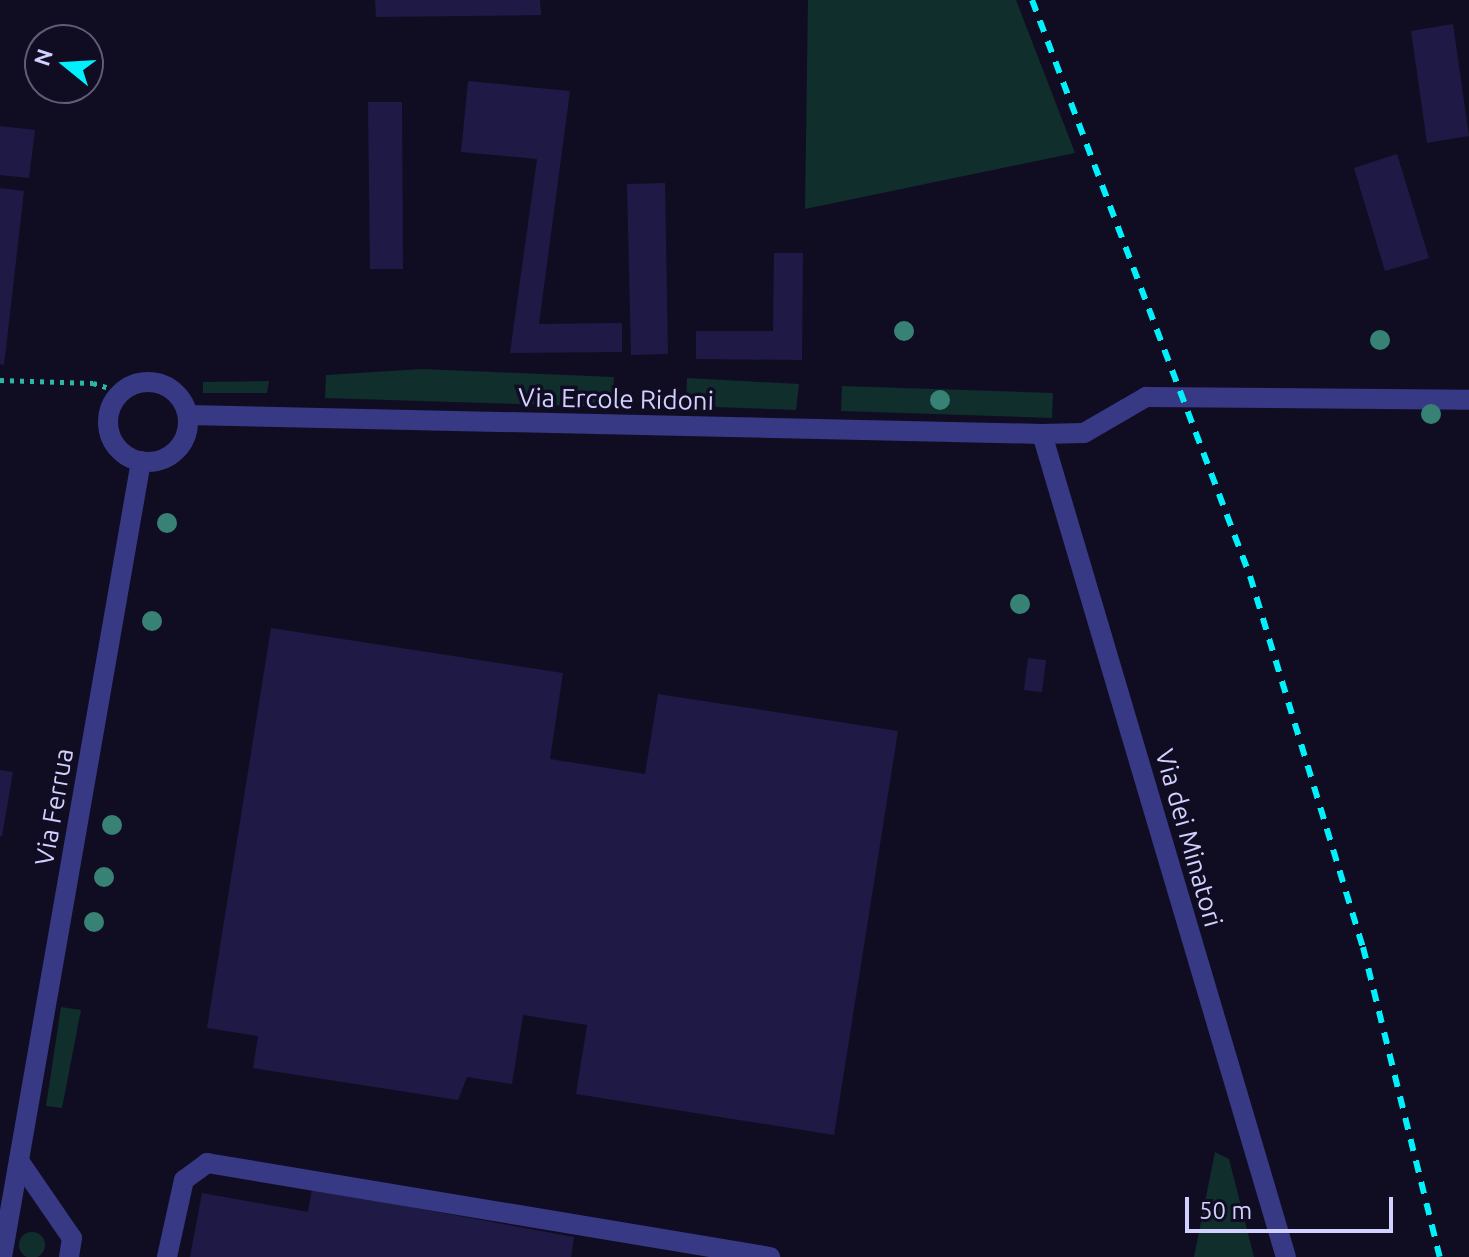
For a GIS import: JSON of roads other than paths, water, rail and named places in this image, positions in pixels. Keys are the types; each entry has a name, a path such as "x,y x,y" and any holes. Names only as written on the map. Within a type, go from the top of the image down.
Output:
{"street":[{"path":"144,382 168,387 188,415 176,451 141,461 112,438 110,413 122,392 144,382"},
{"name":"Via Ercole Ridoni","path":"188,415 1042,434 1084,433 1146,397 1469,400"},
{"name":"Via dei Minatori","path":"1042,434 1286,1257"},
{"name":"Via Ferrua","path":"2,1257 141,461"},
{"path":"19,1161 72,1238 69,1257"},
{"path":"167,1257 184,1180 207,1163 770,1257"}],"railway":[{"path":"1032,0 1250,576 1363,947 1440,1257"}]}
